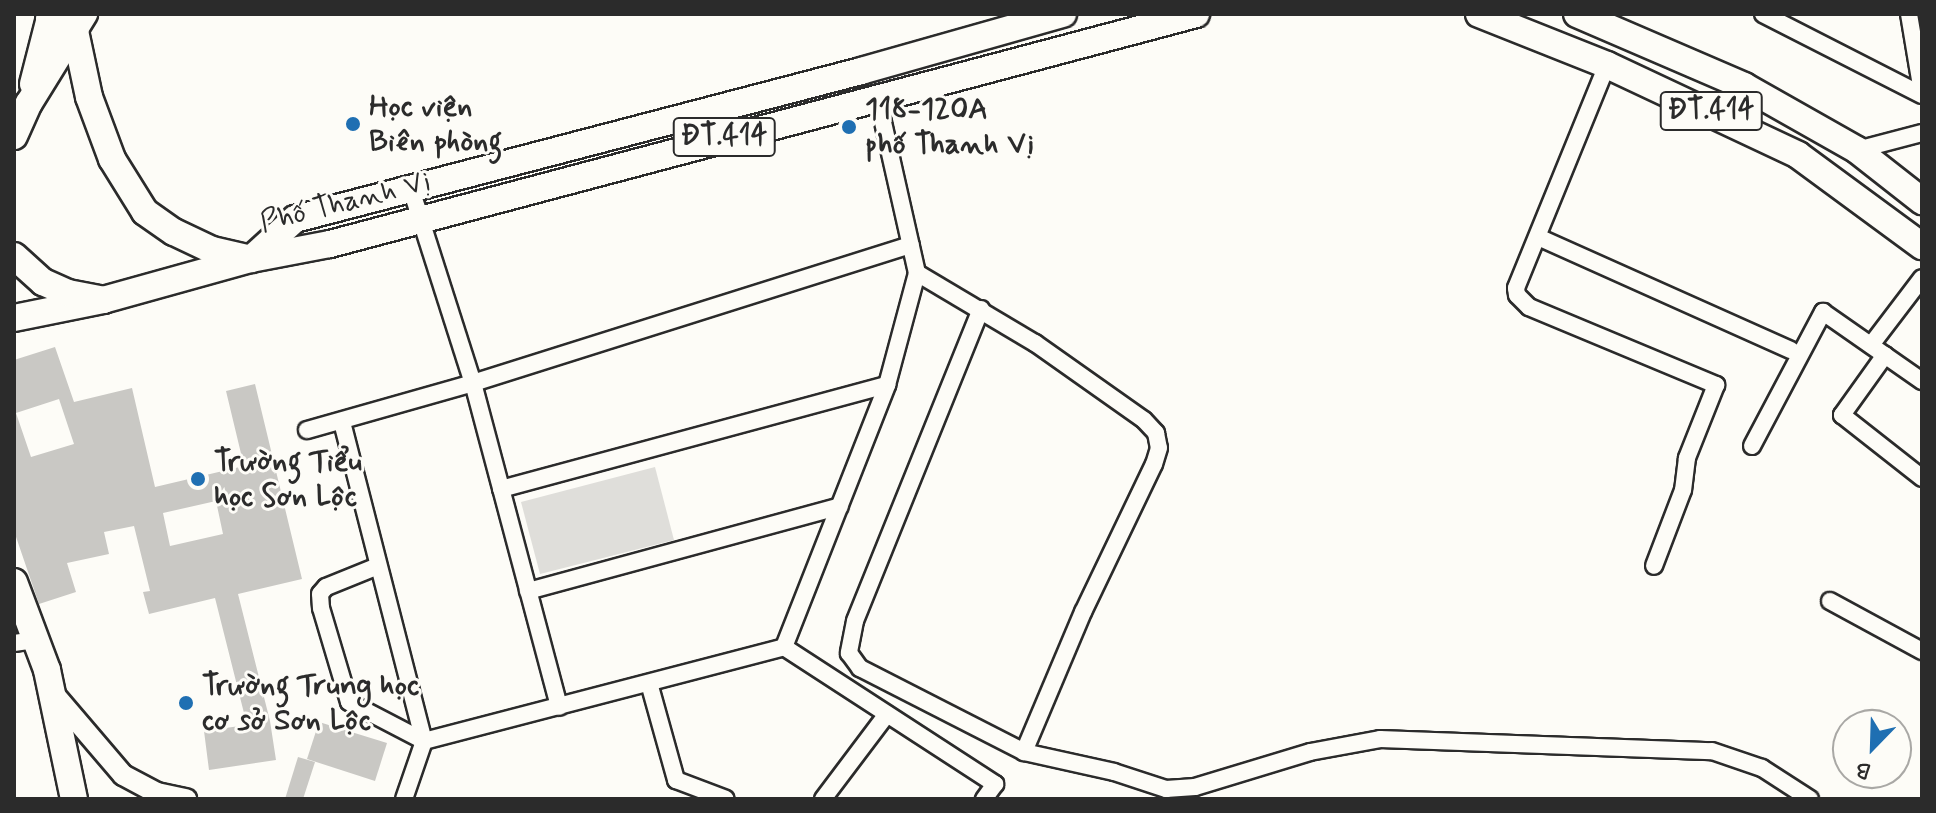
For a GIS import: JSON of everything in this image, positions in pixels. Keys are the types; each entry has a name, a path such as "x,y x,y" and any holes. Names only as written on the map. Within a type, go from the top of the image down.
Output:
{"main road":[{"name":"Phố Thanh Vị","path":"251,259 295,219 861,71 1063,14"},
{"name":"Phố Thanh Vị","path":"14,318 103,300 251,259 330,244 877,96 1196,14"},
{"name":"ĐT.414","path":"1479,14 1607,65 1798,155 1922,246"},
{"path":"1577,14 1744,86 1857,150 1922,201"},
{"path":"14,136 50,16 80,22"},
{"path":"21,112 80,22"},
{"path":"80,22 89,97 112,159 128,191 145,212 174,232 212,250 251,259"},
{"path":"861,71 877,96"},
{"path":"14,256 43,282 68,293 103,300"},
{"path":"14,582 24,641 51,690 74,799"}],"street":[{"path":"1763,14 1922,94"},
{"path":"1909,14 1922,94"},
{"path":"1607,65 1516,288 1520,301 1716,385 1687,458 1683,490 1654,566"},
{"path":"784,647 887,385 917,273 877,96"},
{"path":"1857,150 1922,133"},
{"path":"411,189 473,383 559,707"},
{"path":"1538,237 1791,350"},
{"path":"307,430 473,383 911,245"},
{"path":"917,273 981,309 1144,420 1156,433 1159,448 1024,752"},
{"path":"1922,278 1842,415 1922,478"},
{"path":"981,309 855,621 849,653 860,668 1024,752 1088,766 1166,789 1195,787 1310,752 1380,739 1712,751 1762,768 1810,799"},
{"path":"1752,446 1823,312 1922,381"},
{"path":"501,489 887,385"},
{"path":"342,422 424,741 404,799"},
{"path":"528,591 840,506"},
{"path":"378,566 326,587 320,594 321,608 349,702 424,741 784,647 995,784 984,799"},
{"path":"1830,601 1922,651"},
{"path":"649,683 676,780 726,799"},
{"path":"51,690 123,775 157,793 178,798"},
{"path":"823,799 887,714"}],"shaded area":[{"path":"655,467 674,540 540,574 521,502"}],"building":[{"path":"55,347 74,402 132,388 155,487 244,466 226,391 255,384 302,579 238,594 270,721 276,760 209,770 204,731 247,725 215,598 149,614 143,592 150,591 134,526 104,532 109,554 67,563 76,592 39,604 14,531 14,360","holes":["59,399 74,444 31,457 16,413","216,501 223,534 170,546 163,513"]},
{"path":"319,722 387,743 375,781 307,759"},
{"path":"298,757 315,762 303,799 285,799"}],"place":[{"name":"Học viện Biên phòng","path":"353,124"},
{"name":"118-120A phố Thanh Vị","path":"849,127"},
{"name":"Trường Tiểu học Sơn Lộc","path":"198,479"},
{"name":"Trường Trung học cơ sở Sơn Lộc","path":"186,703"}]}
